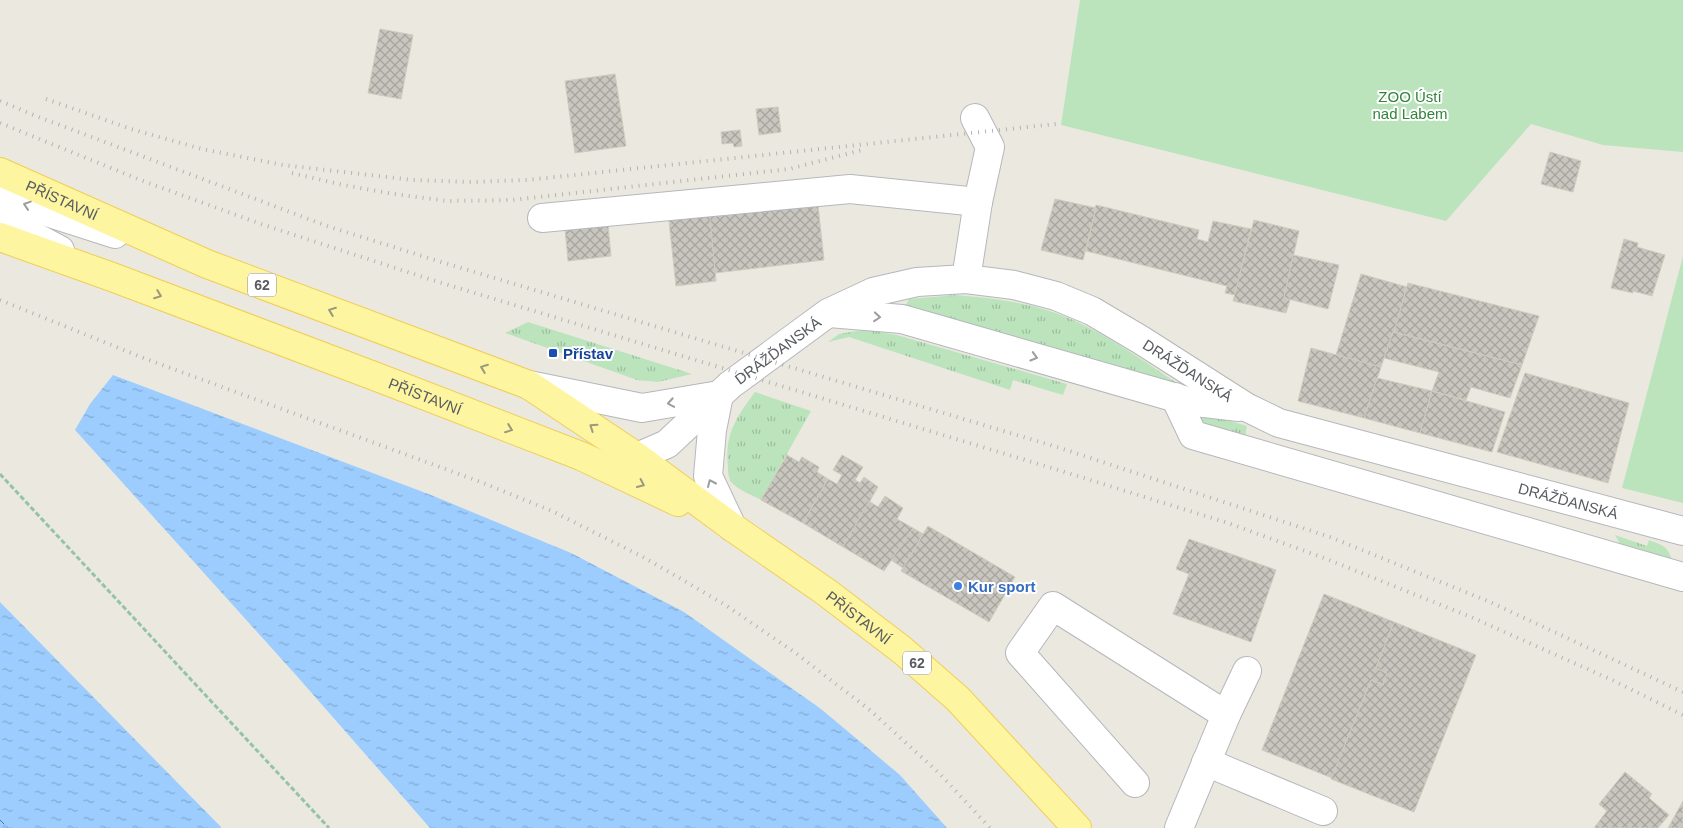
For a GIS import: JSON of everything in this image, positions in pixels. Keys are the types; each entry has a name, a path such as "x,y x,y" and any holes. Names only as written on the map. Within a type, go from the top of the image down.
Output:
{"main road":[{"name":"PŘÍSTAVNÍ","path":"0,172 206,264 529,385 637,457 732,527 826,592 902,650 958,699 1077,828"},
{"name":"PŘÍSTAVNÍ","path":"0,237 112,277 581,456 732,527"}],"street":[{"path":"966,279 978,202 990,146 975,118"},
{"path":"542,218 850,189 978,202"},
{"name":"PŘÍSTAVNÍ","path":"0,196 206,264"},
{"name":"PŘÍSTAVNÍ","path":"0,218 112,277"},
{"name":"DRÁŽĎANSKÁ","path":"637,457 667,444 719,395 828,313 874,292 917,282 966,279 1014,285 1056,296 1092,312 1141,340 1246,407 1279,422 1683,532"},
{"path":"828,313 902,319 1187,401 1246,407"},
{"path":"529,385 642,408 719,395 712,430 708,476 732,527"},
{"path":"1175,397 1193,435 1683,577"},
{"path":"581,456 637,457"},
{"path":"1135,783 1020,653 1053,606 1226,714"},
{"path":"1179,828 1226,714 1247,670"},
{"path":"1206,762 1323,811"}],"path":[{"path":"0,474 329,828"}],"green space":[{"name":"ZOO Ústí nad Labem","path":"1080,0 1683,0 1683,152 1603,145 1531,124 1446,221 1061,125"},
{"path":"1683,256 1683,503 1622,488"},
{"path":"956,295 1017,303 1053,312 1105,336 1185,388 909,308 906,305 909,299"},
{"path":"528,322 692,374 658,382 637,380 505,333"},
{"path":"873,331 897,335 1067,384 1063,395 1013,380 1010,390 849,337 828,342 839,334"},
{"path":"755,392 811,411 761,500 741,490 731,482 727,455 733,426"},
{"path":"1203,413 1247,426 1245,437 1199,425 1196,415"},
{"path":"1615,535 1647,546 1649,540 1657,543 1664,546 1672,559 1620,544"}],"water":[{"path":"113,375 431,495 571,553 684,612 821,709 900,775 947,828 430,828 295,674 75,430 90,404"},
{"path":"0,602 221,827 221,828 0,828"}],"building":[{"path":"380,29 413,35 401,99 368,93"},
{"path":"615,74 626,146 575,153 565,81"},
{"path":"778,107 781,132 759,135 756,109"},
{"path":"740,130 742,146 734,147 733,143 722,144 721,132"},
{"path":"1550,152 1581,161 1573,192 1541,184"},
{"path":"1055,199 1096,208 1083,260 1041,250"},
{"path":"818,205 824,260 715,273 709,217"},
{"path":"1096,205 1199,230 1197,239 1208,242 1213,221 1251,229 1235,295 1225,293 1227,286 1086,251"},
{"path":"709,208 716,281 676,286 668,212"},
{"path":"1254,220 1299,231 1284,298 1290,300 1286,313 1233,301"},
{"path":"608,224 611,256 568,261 565,229"},
{"path":"1624,239 1638,243 1637,247 1665,255 1652,296 1611,288"},
{"path":"1293,255 1339,265 1328,309 1284,298"},
{"path":"1361,274 1407,287 1394,332 1381,367 1336,355"},
{"path":"1408,283 1539,316 1522,365 1394,332"},
{"path":"1393,332 1522,365 1510,398 1471,387 1466,400 1432,391 1439,372 1384,358"},
{"path":"1311,348 1381,367 1364,418 1298,401"},
{"path":"1525,373 1629,403 1608,483 1497,452"},
{"path":"1377,378 1432,391 1420,433 1364,418"},
{"path":"1432,391 1505,412 1492,452 1420,433"},
{"path":"787,455 799,462 802,457 819,467 817,472 828,479 803,523 761,500"},
{"path":"842,455 863,467 855,480 860,483 864,477 878,487 843,547 803,523 828,479 837,484 842,475 833,470"},
{"path":"885,496 903,508 897,519 913,528 884,571 843,547 869,501 878,507"},
{"path":"928,526 1015,577 989,622 901,571"},
{"path":"913,528 923,534 903,568 891,560"},
{"path":"1189,539 1276,570 1251,642 1173,614 1189,574 1176,569"},
{"path":"1324,594 1394,622 1376,668 1387,673 1383,685 1371,680 1332,778 1262,750"},
{"path":"1394,622 1476,655 1414,812 1331,779 1371,680 1383,685 1387,673 1376,668"},
{"path":"1625,772 1652,794 1649,798 1669,815 1658,828 1594,828 1607,811 1599,804"},
{"path":"1683,801 1683,828 1668,828"}],"ferry route":[{"path":"0,820 8,828"}],"railway":[{"path":"46,99 131,129 202,149 283,165 413,180 474,182 527,180 1056,124"},
{"path":"0,101 327,226 1060,448 1330,537 1490,602 1683,692"},
{"path":"0,123 143,181 261,224 432,280 1228,523 1324,558 1471,617 1610,679 1683,715"},
{"path":"292,173 343,185 448,201 512,200 789,169 862,150"},
{"path":"0,300 146,359 478,481 552,511 643,557 724,604 797,654 871,711 940,774 990,828"}],"place":[{"name":"Přístav","path":"553,353"},
{"name":"Kur sport","path":"958,586"}]}
